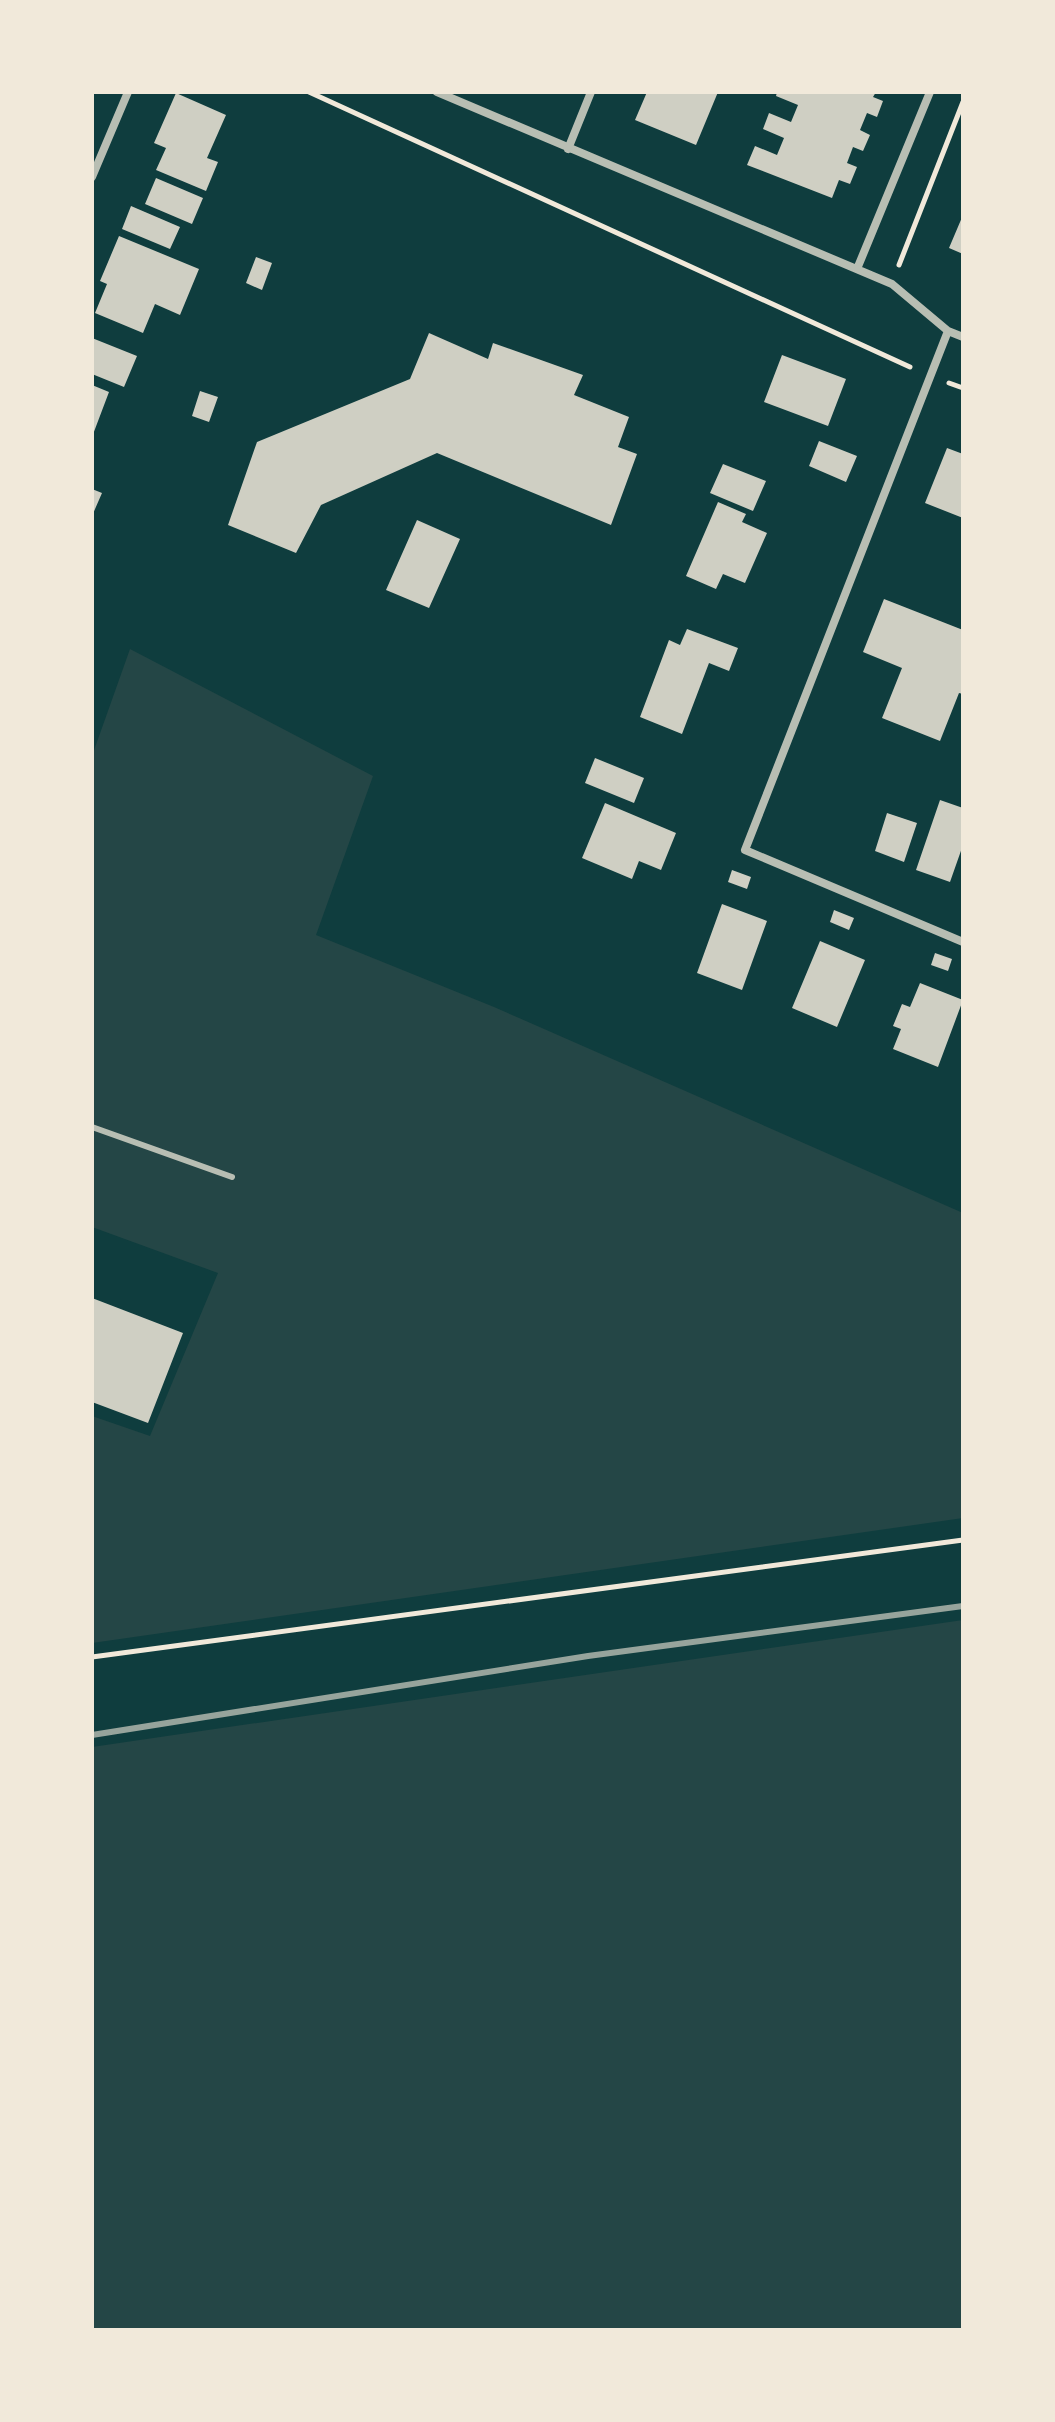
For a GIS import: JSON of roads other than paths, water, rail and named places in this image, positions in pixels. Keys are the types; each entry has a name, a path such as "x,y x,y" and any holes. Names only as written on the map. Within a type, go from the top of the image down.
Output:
{"street":[{"path":"92,177 128,92"},
{"path":"437,92 892,284 948,331 963,337"},
{"path":"568,149 591,92"},
{"path":"857,269 930,92"},
{"path":"948,331 745,850 963,942"}],"lane":[{"path":"92,1127 232,1177"}],"railway":[{"path":"92,1735 588,1656 963,1606"}]}
